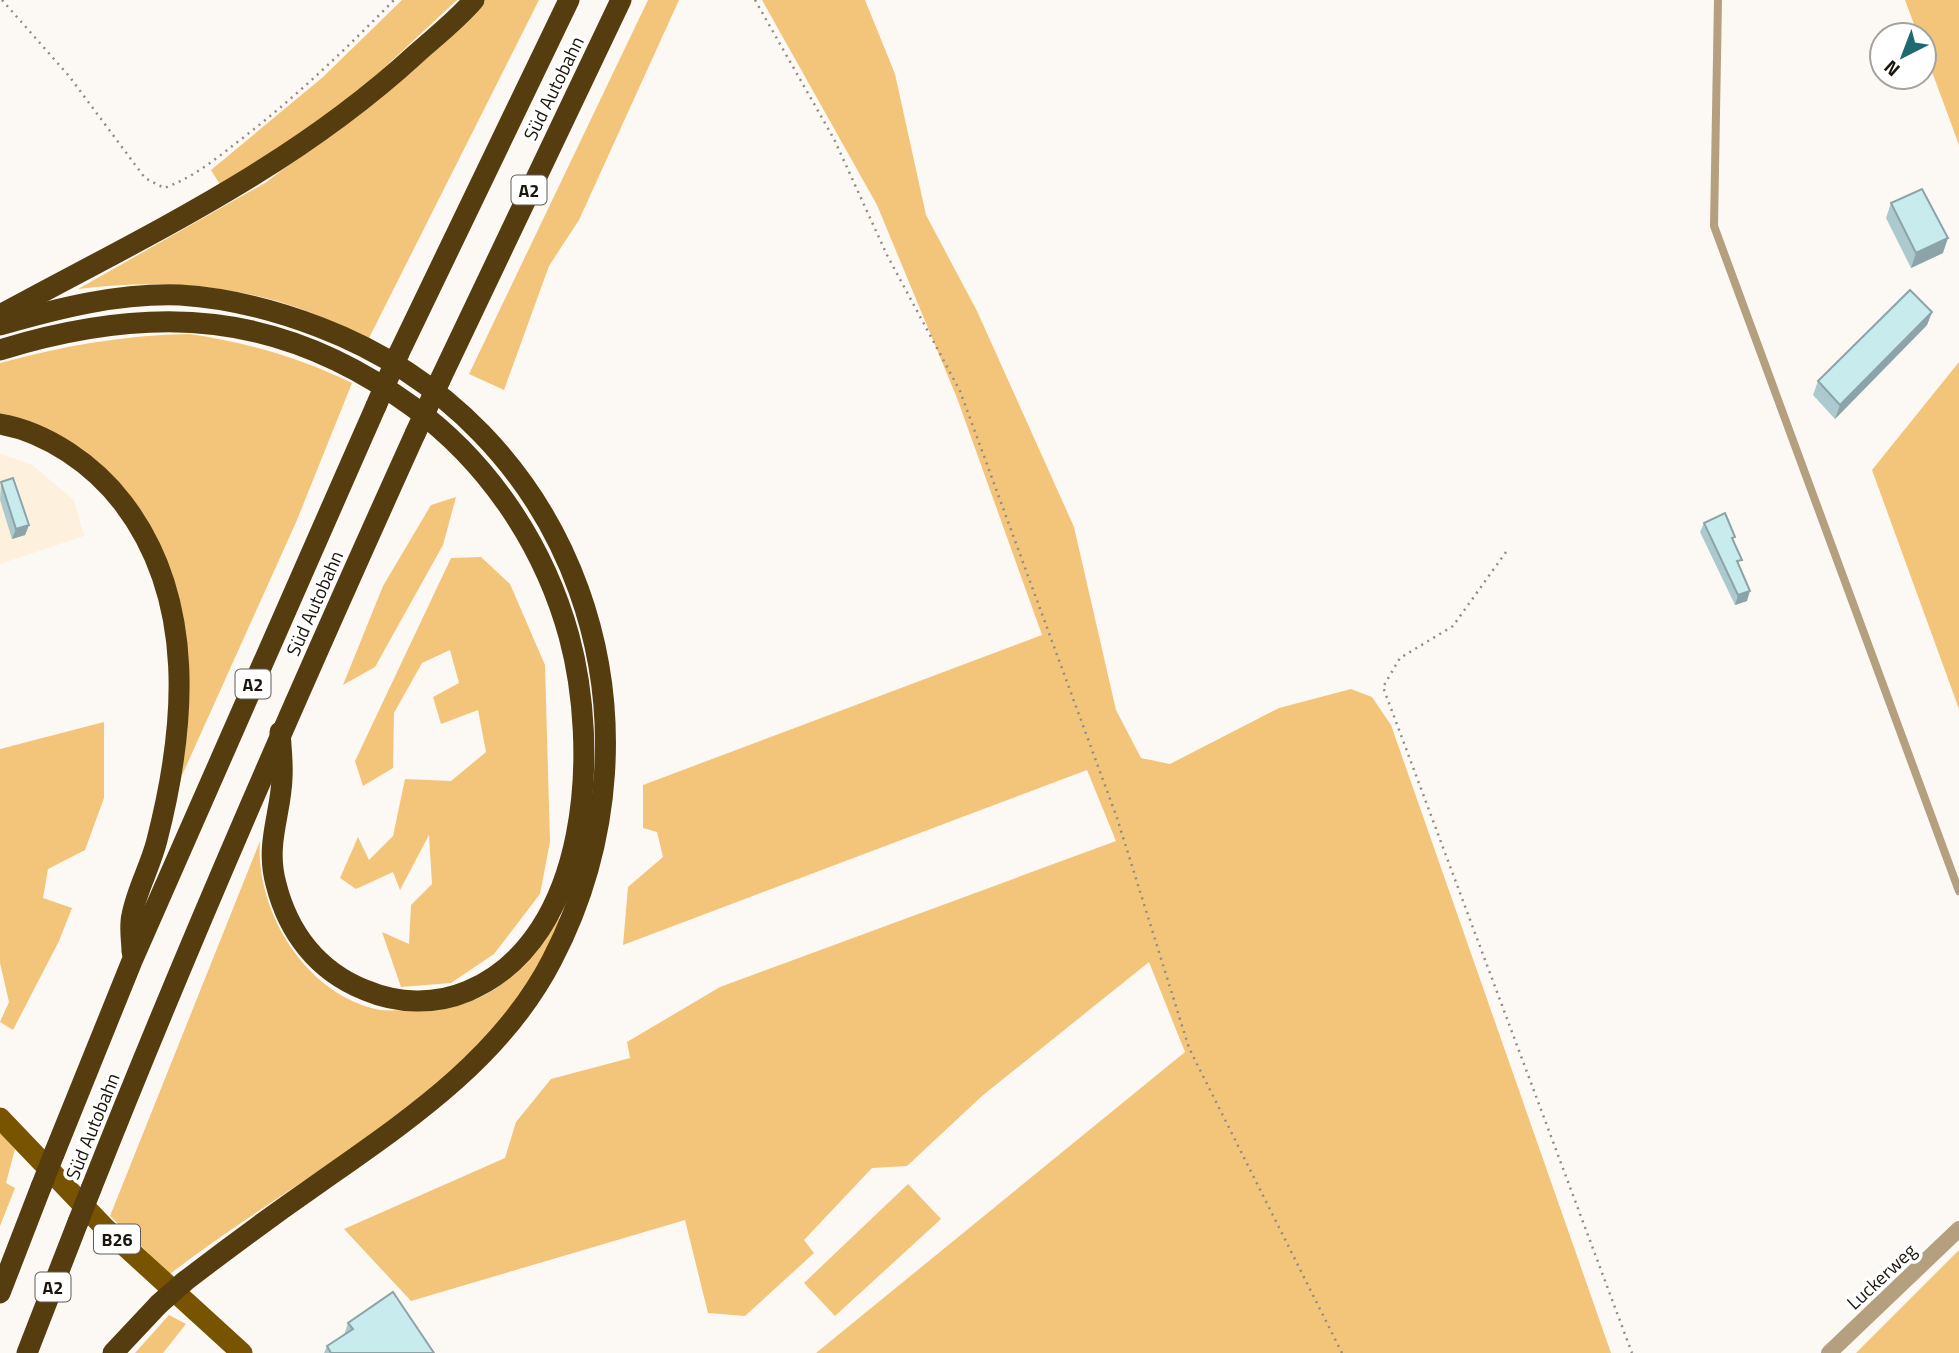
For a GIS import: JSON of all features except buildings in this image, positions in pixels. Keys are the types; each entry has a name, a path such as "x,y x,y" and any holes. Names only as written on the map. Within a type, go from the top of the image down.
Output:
{"highway":[{"path":"0,315 192,214 293,153 386,82 474,0"},
{"name":"Süd Autobahn","path":"0,1293 132,961 399,352 569,0"},
{"name":"Süd Autobahn","path":"27,1353 173,983 280,732 415,433 621,0"},
{"path":"0,325 95,301 181,295 240,303 293,317 341,335 383,356 426,385 468,421 501,455 528,491 556,538 576,582 593,633 604,687 607,743 604,801 594,858 575,914 550,965 520,1011 488,1050 404,1124 244,1236 184,1282 159,1304 113,1353"},
{"path":"0,350 46,336 105,324 160,321 216,324 263,334 306,347 349,366 422,414 470,456 516,518 538,555 554,592 569,637 584,734 584,779 578,824 567,870 552,908 519,956 500,973 478,986 454,996 418,1001 379,996 354,986 312,955 294,931 274,878 274,819 282,781 280,732"},
{"path":"0,424 51,443 90,467 116,494 139,525 160,571 175,619 180,675 178,732 157,842 131,916 132,961"}],"main road":[{"name":"B26","path":"0,1118 105,1228 242,1353"}],"street":[{"name":"Luckerweg","path":"1829,1353 1959,1229"}],"lane":[{"path":"1718,0 1714,226 1959,891"}],"path":[{"path":"2,0 69,76 145,178 164,188 191,178 269,118 344,51 394,0"},
{"path":"755,0 834,139 887,255 960,391 1116,818 1189,1048 1342,1353"},
{"path":"1506,551 1454,626 1400,658 1383,687 1632,1353"}],"shaded area":[{"path":"402,0 457,0 370,81 325,117 221,186 211,170 323,77"},
{"path":"483,0 539,0 368,340 299,308 228,290 154,284 78,289 265,183 399,82"},
{"path":"648,0 679,0 579,220 549,266 504,390 469,374"},
{"path":"762,0 865,0 895,74 926,215 977,311 1074,527 1116,710 1141,758 1170,764 1279,708 1351,689 1372,697 1391,725 1611,1353 816,1353 1185,1052 1149,962 982,1096 907,1166 872,1168 804,1240 814,1253 745,1316 708,1313 685,1220 411,1301 344,1229 505,1158 516,1122 551,1079 630,1058 627,1042 720,987 1116,841 1087,770 623,945 628,887 663,857 657,832 643,828 643,785 1042,635 957,398 877,205"},
{"path":"1905,0 1959,0 1959,145 1938,88 1938,21 1913,21"},
{"path":"190,334 273,352 352,383 297,520 179,782 181,610 123,489 0,415 0,363 94,342"},
{"path":"1959,362 1959,709 1872,470"},
{"path":"0,453 32,465 74,500 84,536 0,564"},
{"path":"456,497 443,545 375,667 343,685 383,586 431,505"},
{"path":"481,557 510,584 545,665 550,842 540,894 494,954 451,983 401,987 382,932 409,944 411,905 432,884 429,835 400,890 393,872 356,889 340,878 358,837 369,860 393,836 405,779 451,781 486,752 478,710 441,724 433,697 459,683 450,650 422,663 394,713 393,768 363,786 355,761 451,558"},
{"path":"104,722 104,798 85,850 48,869 43,898 72,908 59,941 13,1030 0,1022 9,1002 0,963 0,749"},
{"path":"260,841 266,895 291,947 309,969 330,988 354,1002 380,1010 440,1008 458,1005 485,995 516,971 534,951 556,918 562,919 542,962 506,1012 465,1057 420,1097 371,1134 170,1274 110,1216"},
{"path":"0,1133 15,1149 6,1183 15,1188 0,1226"},
{"path":"908,1184 941,1219 835,1316 804,1283"},
{"path":"1959,1250 1959,1353 1856,1353"},
{"path":"169,1315 186,1324 163,1353 135,1353"}]}
